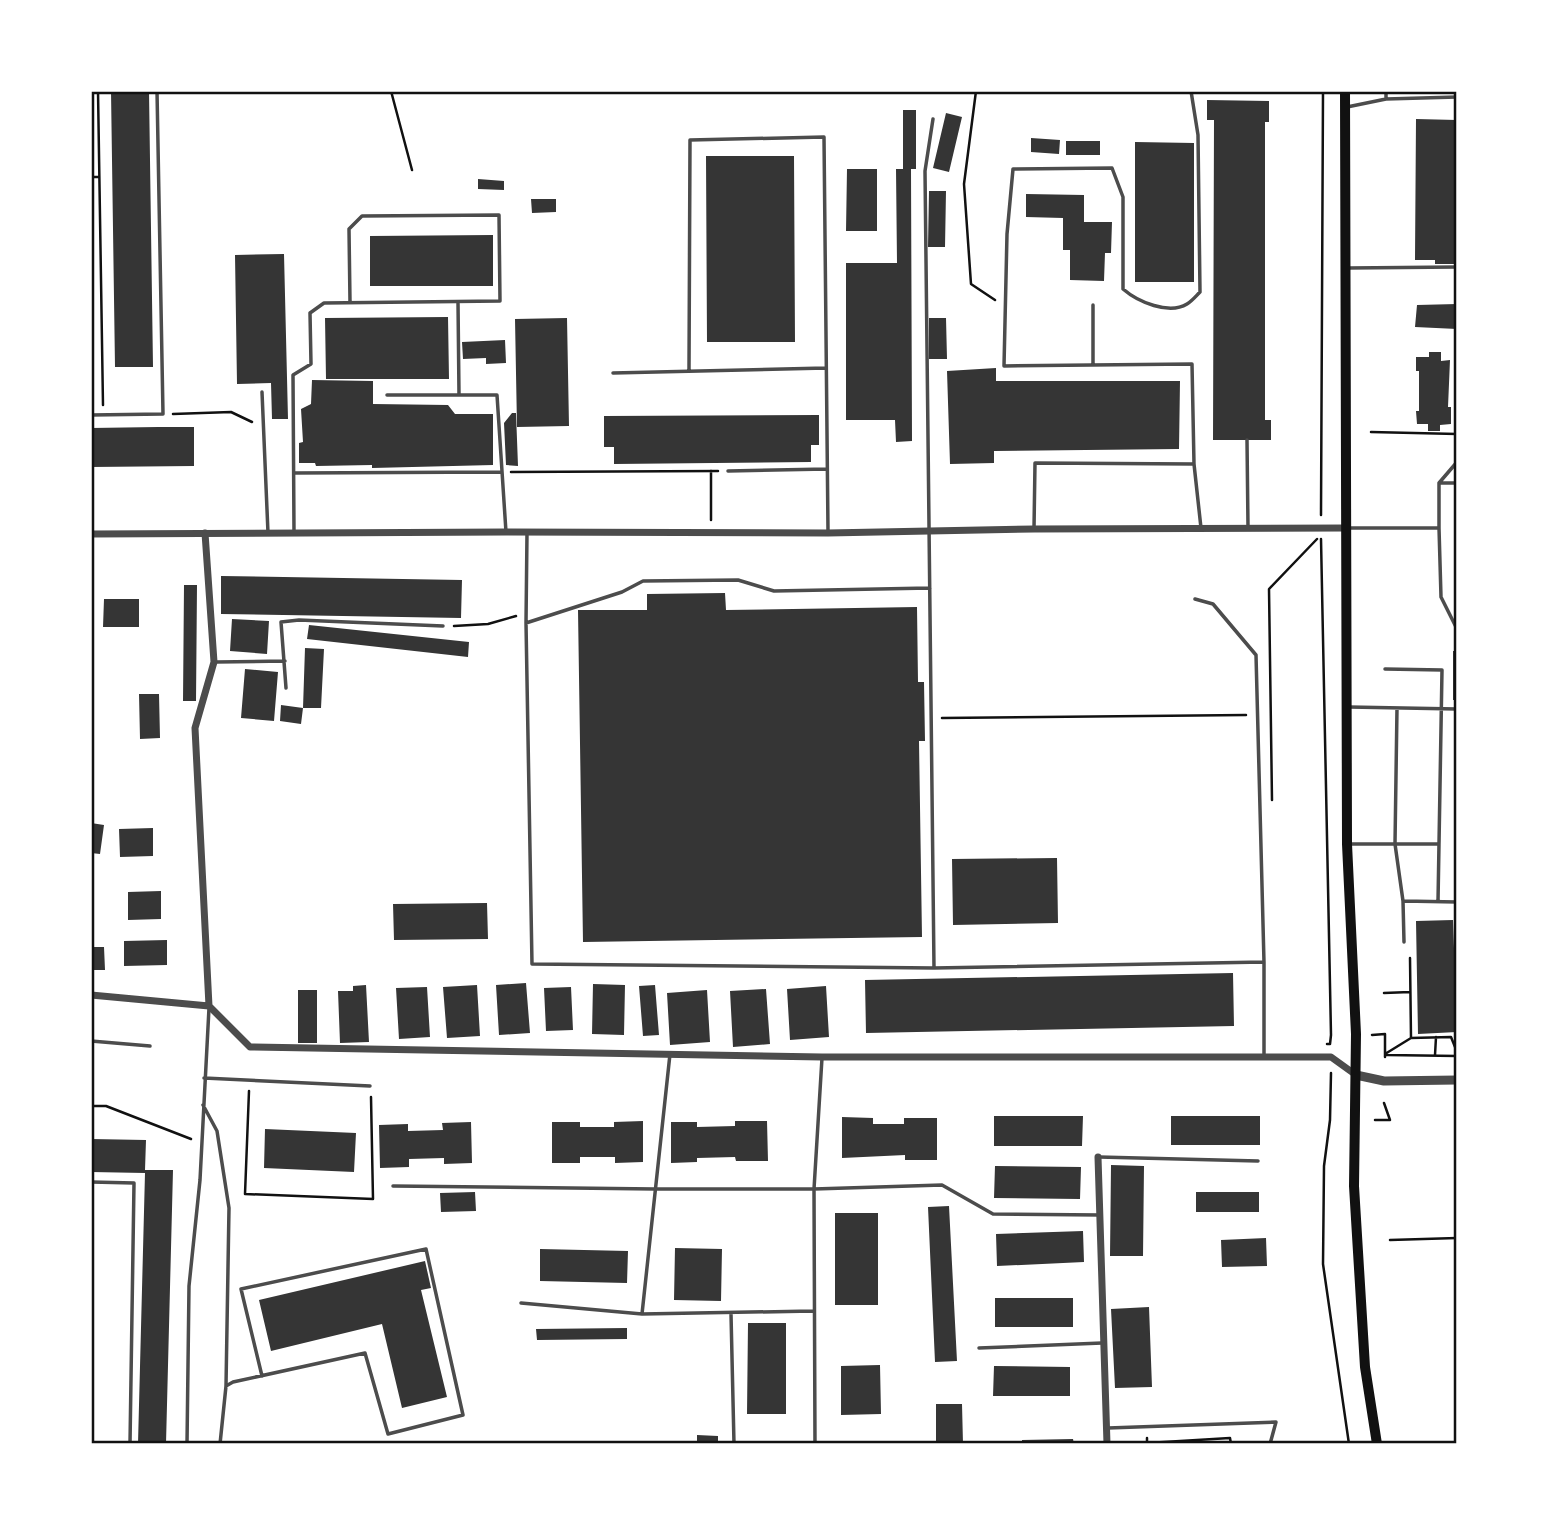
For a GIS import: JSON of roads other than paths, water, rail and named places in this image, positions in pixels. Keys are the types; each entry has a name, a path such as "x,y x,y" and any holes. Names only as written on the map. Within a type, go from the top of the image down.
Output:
{"main road":[{"path":"1345,91 1347,844 1356,1075 1354,1186 1365,1367 1377,1444"}],"street":[{"path":"91,534 828,533 1346,528"},
{"path":"205,533 214,662 195,728 209,1006"},
{"path":"91,995 209,1006 250,1047 822,1056 1331,1056 1356,1075 1384,1081 1457,1080"},
{"path":"1098,1157 1107,1444"}],"lane":[{"path":"91,415 163,414 157,91"},
{"path":"1191,91 1198,135 1200,292 1185,305 1156,307 1133,298 1123,289 1123,197 1112,168 1013,169 1007,234 1004,366 1192,364 1194,464 1201,528"},
{"path":"1385,99 1386,91"},
{"path":"1431,91 1431,97"},
{"path":"1345,107 1385,99 1457,97"},
{"path":"933,119 925,171 934,968"},
{"path":"689,371 691,140 824,137 828,533"},
{"path":"294,534 293,375 311,364 310,313 324,303 500,301 499,215 362,216 349,229 350,302"},
{"path":"1346,268 1457,267"},
{"path":"458,301 458,395"},
{"path":"1093,305 1093,365"},
{"path":"613,373 825,368"},
{"path":"262,392 268,533"},
{"path":"387,395 497,395 506,532"},
{"path":"1247,440 1248,527"},
{"path":"1457,462 1439,483 1441,597 1457,629"},
{"path":"1034,529 1035,463 1194,464"},
{"path":"728,471 827,469"},
{"path":"294,473 501,472"},
{"path":"1439,483 1457,483"},
{"path":"1346,528 1439,528"},
{"path":"527,533 532,964 934,968 1264,962"},
{"path":"526,623 622,592 643,581 738,580 774,591 930,588"},
{"path":"1195,598 1213,604 1256,655 1264,1058"},
{"path":"286,688 281,622 299,620 443,626"},
{"path":"214,662 285,662"},
{"path":"1385,669 1442,670 1438,902"},
{"path":"1347,707 1457,709"},
{"path":"1398,708 1395,844 1403,901 1404,942"},
{"path":"1347,844 1439,845"},
{"path":"1403,901 1457,902"},
{"path":"187,1444 189,1286 200,1180 209,1006"},
{"path":"91,1041 150,1046"},
{"path":"642,1314 670,1052"},
{"path":"815,1444 814,1189 822,1056"},
{"path":"204,1078 370,1086"},
{"path":"202,1104 218,1131 229,1208 226,1387 220,1444"},
{"path":"1098,1157 1258,1161"},
{"path":"91,1182 134,1183 130,1444"},
{"path":"393,1186 814,1189 942,1185 993,1214 1100,1215"},
{"path":"226,1387 233,1382 262,1376 365,1353 388,1434 464,1415 426,1249 241,1289 262,1376"},
{"path":"521,1303 642,1314 813,1311"},
{"path":"731,1314 734,1444"},
{"path":"979,1348 1102,1343"},
{"path":"1106,1429 1276,1422 1270,1444"}]}
